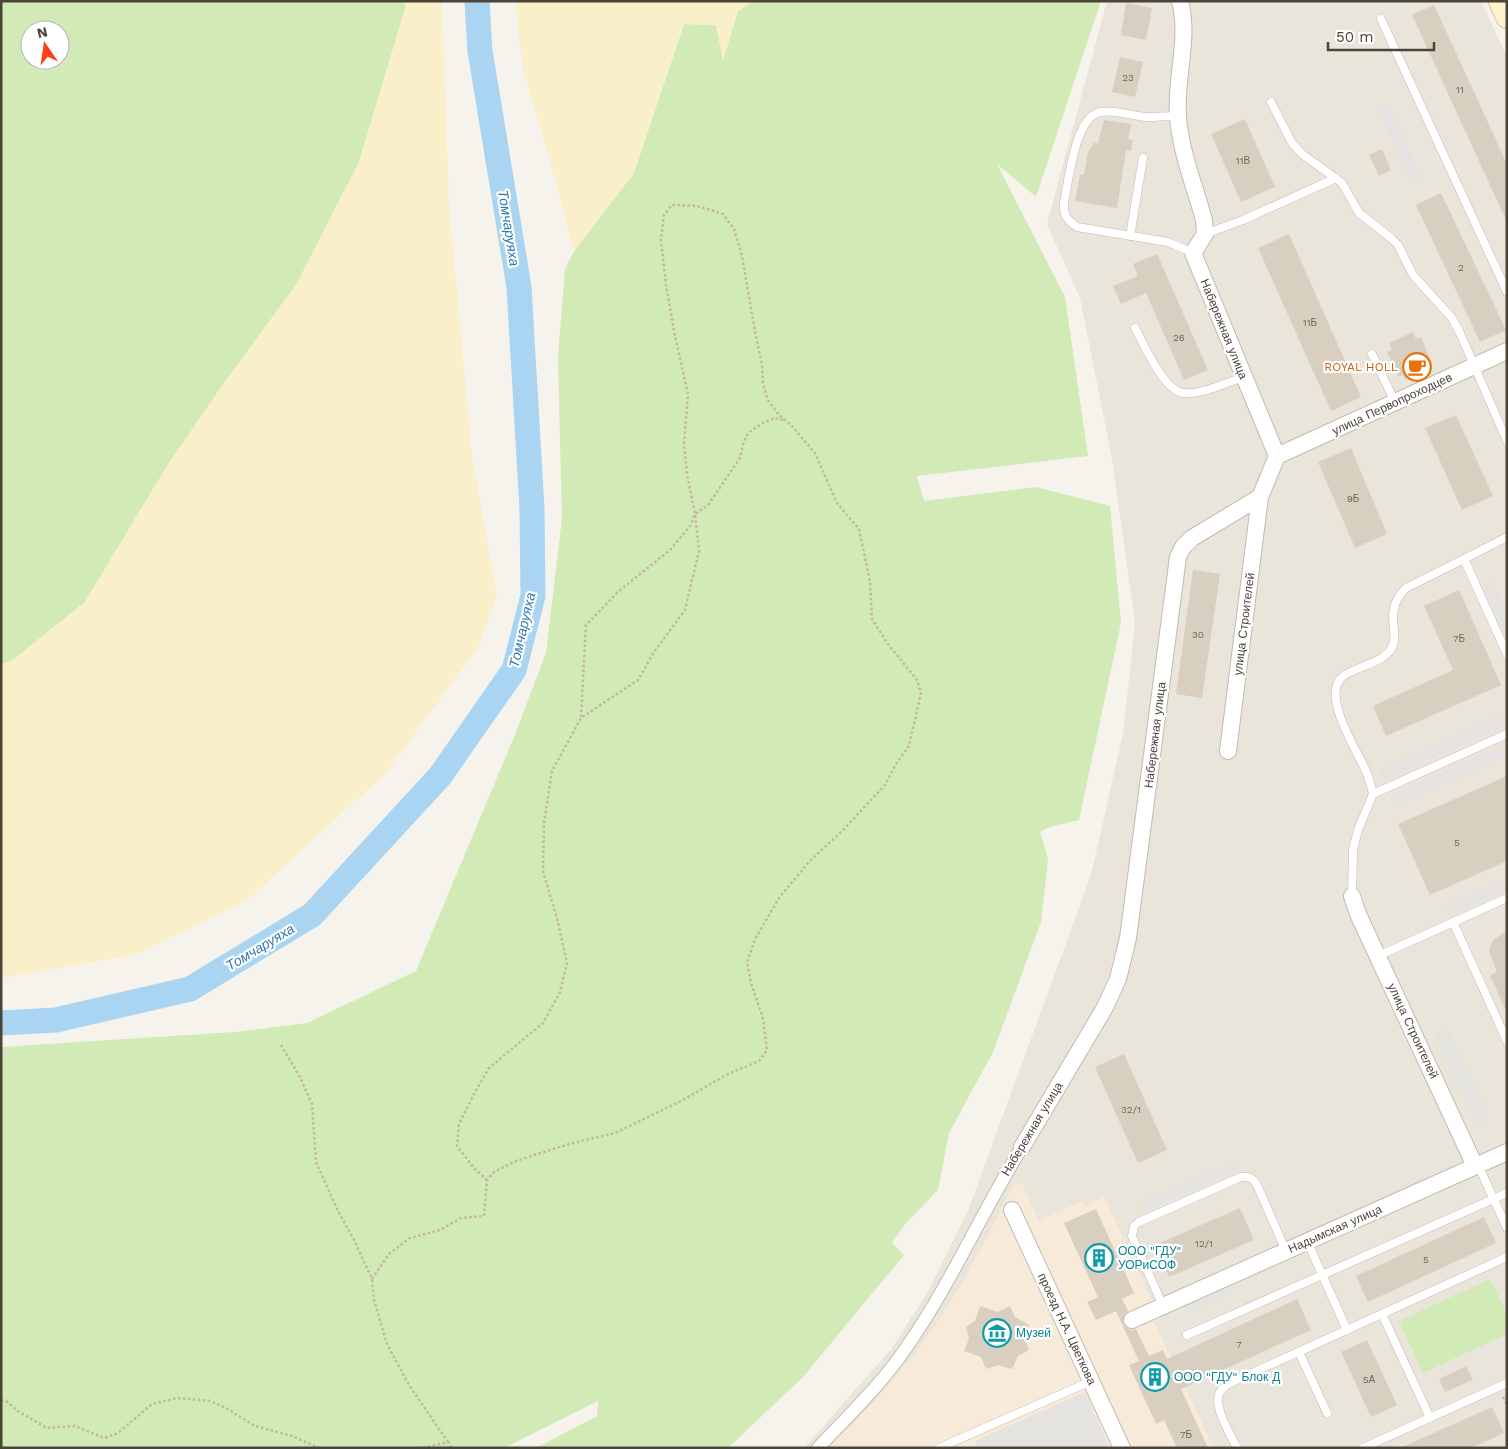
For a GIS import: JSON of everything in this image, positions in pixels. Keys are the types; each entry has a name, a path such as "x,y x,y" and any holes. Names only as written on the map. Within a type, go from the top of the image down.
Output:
{"main road":[{"path":"1500,1 1507,17"}],"street":[{"path":"1180,1 1184,15 1184,33 1178,85 1178,116 1181,138 1204,220 1205,234 1193,253"},
{"name":"Набережная улица","path":"1193,253 1277,456"},
{"name":"улица Первопроходцев","path":"1277,456 1507,351"},
{"path":"1260,497 1277,456"},
{"name":"Набережная улица","path":"818,1448 872,1390 908,1347 933,1307 997,1188 1104,1009 1118,979 1128,938 1178,557 1183,547 1192,538 1260,497"},
{"name":"улица Строителей","path":"1228,751 1260,497"},
{"name":"улица Строителей","path":"1352,896 1358,914 1476,1166"},
{"name":"Надымская улица","path":"1132,1320 1507,1152"},
{"name":"проезд Н.А. Цветкова","path":"1012,1210 1122,1448"}],"lane":[{"path":"1381,19 1507,292"},
{"path":"1271,102 1292,143 1302,154 1336,178 1342,184 1359,213 1398,245 1413,275 1452,318 1507,441"},
{"path":"1178,116 1146,117 1102,112 1093,114 1085,123 1079,135 1063,212 1068,221 1077,227 1168,242 1193,253"},
{"path":"1130,236 1143,158"},
{"path":"1205,234 1243,220 1336,178"},
{"path":"1134,328 1166,382 1174,390 1183,393 1196,393 1244,377"},
{"path":"1372,354 1395,402"},
{"path":"1352,896 1353,850 1358,830 1373,794 1364,767 1342,725 1336,697 1336,686 1341,678 1391,650 1394,641 1392,616 1394,604 1406,588 1507,537"},
{"path":"1464,559 1507,654"},
{"path":"1373,794 1507,734"},
{"path":"1378,956 1507,898"},
{"path":"1453,922 1507,1041"},
{"path":"1476,1166 1507,1228"},
{"path":"1163,1306 1132,1236 1134,1226 1139,1222 1241,1177 1248,1176 1257,1185 1286,1251"},
{"path":"1186,1335 1507,1193"},
{"path":"1307,1241 1347,1330"},
{"path":"1237,1448 1218,1407 1217,1398 1220,1391 1228,1384 1507,1257"},
{"path":"1382,1314 1430,1418"},
{"path":"1299,1352 1327,1412"},
{"path":"939,1448 1091,1381"},
{"path":"1363,1448 1507,1383"}],"path":[{"path":"372,1279 389,1254 410,1238 440,1230 462,1218 484,1216 487,1180 494,1172 516,1161 569,1144 614,1134 681,1101 726,1075 759,1061 767,1050 763,1018 751,983 747,962 755,939 780,898 809,862 844,829 885,785 896,764 909,746 921,693 916,680 888,644 872,619 870,581 859,529 836,503 815,454 791,425 779,415 768,400 763,384 762,364 742,256 734,229 723,214 697,206 672,205 664,215 660,240 675,336 688,394 684,443 699,551 685,610 654,652 638,680 581,718"},
{"path":"487,1180 474,1168 458,1146 459,1124 489,1068 543,1024 560,992 567,963 557,918 543,871 544,823 552,770 581,718 586,626 619,591 670,550 690,526 695,514 708,505 740,458 744,441 749,432 775,418 785,420"},
{"path":"281,1045 300,1077 312,1104 316,1162 372,1279 374,1300 387,1344 409,1385 452,1448"},
{"path":"1,1400 6,1401 19,1412 47,1428 75,1426 104,1438 118,1433 152,1404 178,1398 210,1401 226,1408 255,1426 292,1436 319,1448"},
{"path":"423,1448 448,1442"}],"shaded area":[{"path":"1107,1 1481,1 1507,57 1507,1448 804,1448 892,1348 929,1290 969,1208 1091,875 1123,734 1135,623 1112,459 1080,298 1047,224"},
{"path":"1388,102 1421,177 1410,182 1377,107"},
{"path":"1492,580 1507,612 1507,636 1483,584"},
{"path":"1507,712 1507,724 1383,780 1379,770"},
{"path":"1507,744 1507,757 1397,805 1393,795"},
{"path":"1507,878 1507,890 1449,915 1445,905"},
{"path":"1447,1026 1490,1120 1477,1126 1434,1033"},
{"path":"1237,1160 1241,1169 1145,1211 1141,1202"},
{"path":"1021,1182 1039,1221 1083,1200 1085,1206 1104,1197 1160,1318 1154,1321 1214,1448 828,1448 870,1406 912,1357 936,1324 963,1282 1014,1185"},
{"path":"1229,1283 1233,1293 1187,1313 1183,1303"},
{"path":"1085,1392 1110,1448 978,1448 975,1441"}],"green space":[{"path":"1,1 405,1 405,9 359,162 296,285 224,383 167,466 85,602 14,659 1,665"},
{"path":"753,1 1101,1 1036,197 997,164 1065,297 1088,456 917,476 924,501 1036,487 1110,506 1121,623 1079,820 1050,827 1040,832 1048,859 1041,922 993,1052 949,1133 938,1190 905,1224 892,1243 904,1255 803,1377 728,1448 536,1448 597,1416 598,1401 504,1448 1,1448 1,1047 235,1032 307,1023 416,971 514,737 546,653 562,518 558,357 565,269 574,251 634,173 684,24 716,25 723,59 738,11"},
{"path":"1490,1279 1507,1314 1507,1334 1423,1373 1399,1321"}],"sand":[{"path":"405,1 442,1 449,206 472,456 497,596 478,647 386,773 246,901 135,955 1,978 1,665 14,659 85,602 167,466 224,383 296,285 359,162 405,9"},
{"path":"515,1 753,1 738,11 723,61 716,25 683,24 634,173 574,251 523,69"}],"building":[{"path":"1126,3 1152,8 1146,40 1121,35"},
{"path":"1434,5 1507,164 1507,222 1412,15"},
{"path":"1120,57 1143,62 1135,97 1112,92"},
{"path":"1245,119 1275,187 1241,202 1211,134"},
{"path":"1104,120 1131,124 1128,139 1133,140 1131,151 1126,150 1117,208 1075,201 1080,175 1084,175 1088,152 1094,143 1098,143"},
{"path":"1382,149 1391,170 1379,176 1369,155"},
{"path":"1441,193 1506,330 1480,342 1416,205"},
{"path":"1289,234 1361,397 1331,411 1258,248"},
{"path":"1157,254 1208,370 1184,380 1146,293 1121,304 1113,286 1138,276 1133,264"},
{"path":"1413,332 1416,339 1421,337 1432,363 1427,365 1429,370 1405,380 1403,375 1398,377 1387,352 1392,350 1389,343"},
{"path":"1456,415 1493,496 1462,510 1425,428"},
{"path":"1351,448 1387,534 1355,548 1318,462"},
{"path":"1193,570 1220,574 1202,698 1176,694"},
{"path":"1459,590 1501,685 1386,736 1373,706 1453,670 1424,606"},
{"path":"1507,776 1507,861 1430,895 1398,824"},
{"path":"1507,931 1507,1013 1490,975 1497,972 1489,950 1493,940"},
{"path":"1124,1054 1167,1150 1138,1163 1095,1067"},
{"path":"1240,1208 1254,1240 1169,1277 1155,1245"},
{"path":"1096,1209 1134,1293 1122,1299 1128,1311 1124,1315 1123,1324 1131,1330 1136,1329 1149,1356 1163,1350 1167,1359 1297,1299 1311,1330 1181,1389 1208,1448 1177,1448 1164,1420 1156,1424 1129,1365 1139,1361 1116,1311 1096,1320 1087,1302 1098,1297 1064,1223"},
{"path":"1484,1217 1496,1243 1368,1302 1356,1276"},
{"name":"Музей","path":"980,1306 998,1312 1010,1306 1015,1317 1029,1325 1025,1339 1029,1350 1018,1356 1012,1369 998,1365 986,1369 981,1357 964,1351 969,1339 966,1327 975,1321"},
{"path":"1367,1340 1397,1405 1371,1417 1341,1352"},
{"path":"1466,1366 1473,1380 1445,1392 1439,1379"},
{"path":"1492,1407 1504,1433 1471,1448 1400,1448"}],"waterway":[{"name":"Томчаруяха","path":"1,1023 56,1020 190,989 312,915 440,776 514,670 533,596 532,509 519,287 480,51 477,1"}],"place":[{"name":"ROYAL HOLL","path":"1417,367"},
{"name":"ООО \"ГДУ\" УОРиСОФ","path":"1099,1258"},
{"name":"Музей","path":"997,1333"},
{"name":"ООО \"ГДУ\" Блок Д","path":"1155,1377"}]}
